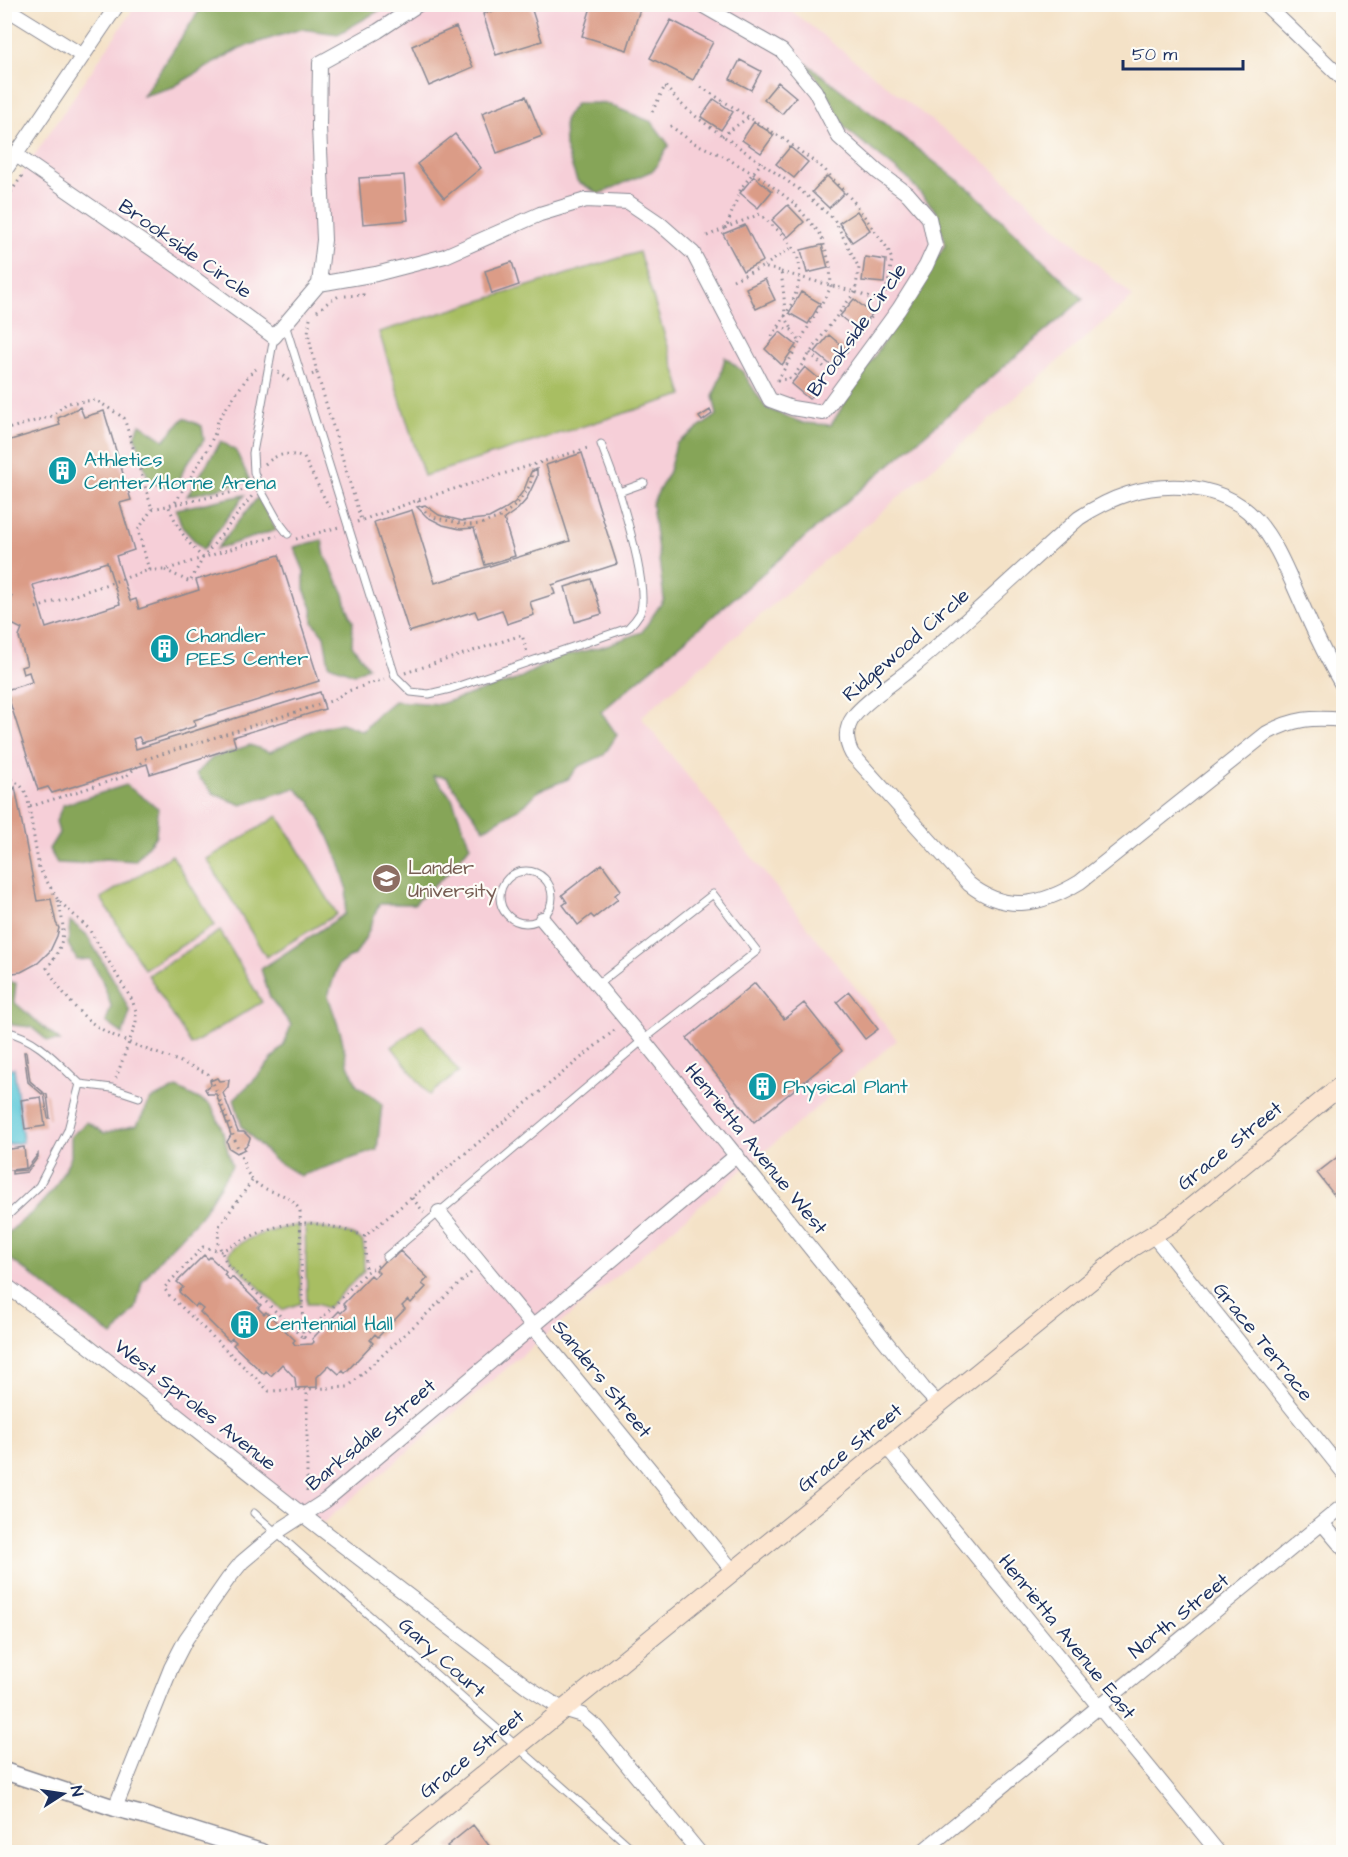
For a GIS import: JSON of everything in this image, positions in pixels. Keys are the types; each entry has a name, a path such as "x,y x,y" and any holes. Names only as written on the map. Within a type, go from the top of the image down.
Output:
{"main road":[{"name":"Grace Street","path":"388,1852 1131,1248 1172,1223 1344,1083"}],"street":[{"path":"4,172 118,4"},
{"path":"274,337 319,284 324,240 319,127 320,63 378,31 420,4"},
{"name":"Brookside Circle","path":"319,284 376,274 445,256 540,214 586,200 628,202 659,224 693,253 770,400 792,408 823,413 926,266 935,246 929,218 908,194 878,172 839,137 815,91 782,51 700,4"},
{"path":"1265,4 1344,80"},
{"path":"4,7 83,56"},
{"name":"Brookside Circle","path":"16,155 180,268 274,337"},
{"name":"Ridgewood Circle","path":"1344,688 1325,656 1276,546 1262,525 1245,509 1209,492 1192,488 1155,487 1119,496 1098,505 1079,518 915,665 860,710 850,722 847,745 852,754 969,884 993,899 1005,903 1021,903 1046,899 1080,882 1267,733 1293,721 1312,718 1344,720"},
{"name":"Henrietta Avenue West","path":"542,919 939,1405"},
{"name":"Barksdale Street","path":"115,1808 171,1668 186,1639 242,1562 280,1530 325,1501 737,1155"},
{"name":"Sanders Street","path":"435,1216 533,1325 734,1571"},
{"name":"Grace Terrace","path":"1153,1235 1344,1473"},
{"name":"West Sproles Avenue","path":"4,1284 85,1343 303,1515 529,1688 562,1709 582,1715 596,1727 699,1852"},
{"name":"Henrietta Avenue East","path":"886,1446 1218,1852"},
{"path":"1344,1505 1322,1523 1344,1549"},
{"name":"North Street","path":"922,1852 1322,1523"},
{"path":"4,1771 115,1808 261,1852"}],"lane":[{"path":"285,324 395,676 411,692 429,694 530,662 628,628 639,614 644,596 639,570 619,492 601,444"},
{"path":"274,337 253,453 254,472 259,487 278,522 288,534"},
{"path":"619,492 644,483"},
{"path":"526,871 542,876 551,889 551,905 542,919 526,924 511,919 501,906 501,890 510,876 526,871"},
{"path":"386,1257 643,1040 757,951 713,894 597,985"},
{"path":"4,1031 12,1032 40,1046 80,1084 112,1088 138,1097"},
{"path":"4,1219 39,1186 68,1130 80,1084"},
{"name":"Gary Court","path":"254,1513 636,1852"}],"path":[{"path":"652,112 665,86 680,103 722,136 800,190 834,219 860,267 855,292 794,376 788,380 778,380 831,286 830,264 821,235 796,206 763,179 721,155 692,142 668,124"},
{"path":"701,87 785,140 824,169 854,202 888,249 892,260 882,302 831,375 810,353"},
{"path":"722,136 748,117"},
{"path":"725,228 741,188 762,162"},
{"path":"4,201 30,165"},
{"path":"707,237 760,214 793,247 799,261 799,278 793,300 770,339"},
{"path":"733,280 763,267 793,247"},
{"path":"763,267 855,292 898,309"},
{"path":"781,272 785,316 801,342"},
{"path":"778,327 793,331"},
{"path":"317,373 361,520"},
{"path":"4,430 52,416 67,403 96,400 124,418 152,508"},
{"path":"349,525 418,500 601,444"},
{"path":"254,472 276,455 291,453 304,458 329,507"},
{"path":"418,500 426,512 436,519 469,525 481,524 500,517 516,505 527,491 532,479 533,465"},
{"path":"149,570 138,530 152,508 259,487"},
{"path":"165,570 190,582 203,558 259,487"},
{"path":"168,505 178,530 203,558"},
{"path":"334,517 339,527"},
{"path":"36,608 149,570 165,570 288,534 295,539 330,529"},
{"path":"29,807 126,776 146,759 331,701 348,691 522,635 530,662"},
{"path":"4,645 6,651 4,664"},
{"path":"4,771 8,778 18,782 27,795 39,868 58,900 89,929 132,1000 136,1011 136,1023 112,1088"},
{"path":"4,783 8,778"},
{"path":"58,900 64,926 60,946 48,968 64,994 84,1016 97,1026 128,1042 208,1074 252,1181 261,1188 285,1195 293,1200 300,1211 303,1338"},
{"path":"365,1236 626,1020"},
{"path":"252,1181 219,1226 218,1243 227,1264 303,1338"},
{"path":"412,1198 435,1216"},
{"path":"365,1236 334,1227 301,1223 276,1227 221,1251 203,1247 164,1288 269,1391 348,1387 475,1270"},
{"path":"365,1236 366,1272"},
{"path":"303,1338 366,1272 376,1268 386,1257"},
{"path":"307,1389 307,1491"}],"shaded area":[{"name":"Lander University","path":"136,5 784,5 992,168 1133,297 641,717 897,1040 323,1523 5,1281 4,200"}],"green space":[{"path":"203,5 389,5 338,34 301,29 240,48 173,87 143,96"},
{"path":"806,63 972,191 1083,299 601,712 617,735 604,755 578,767 568,779 538,791 525,805 484,829 446,777 433,776 452,798 470,846 448,873 414,904 379,904 367,935 356,954 338,965 328,996 341,1034 347,1062 357,1085 382,1104 377,1150 300,1176 273,1159 242,1127 234,1099 256,1078 284,1045 291,1025 270,998 261,969 345,914 347,888 327,833 311,803 295,788 242,805 214,794 196,774 212,758 250,745 270,752 313,730 341,723 363,731 394,701 440,704 516,680 557,658 604,646 642,632 664,599 652,504 669,471 676,444 717,415 713,396 725,357 742,371 766,408 803,423 831,425 945,245 937,212 908,179 846,129 824,88"},
{"path":"576,103 605,103 652,122 669,145 654,170 599,194 577,181 565,147 564,120"},
{"path":"639,252 683,395 424,476 379,332"},
{"path":"184,418 202,426 204,440 184,468 181,477 174,484 165,486 155,484 148,478 135,436 140,424 164,440"},
{"path":"221,441 236,451 250,481 187,496"},
{"path":"245,495 203,550 182,527 176,509"},
{"path":"258,497 276,530 216,549"},
{"path":"322,540 325,556 344,594 353,621 352,645 368,667 354,674 329,665 324,636 313,622 312,608 304,589 304,571 294,547"},
{"path":"126,785 158,808 156,836 135,861 104,859 79,864 57,863 49,849 59,833 56,821 63,805"},
{"path":"278,816 337,914 266,957 207,859"},
{"path":"172,855 215,925 144,969 101,898"},
{"path":"70,921 86,934 118,987 130,1012 123,1034 106,1022 111,1006 102,980 90,959 77,960 68,944"},
{"path":"220,931 262,1002 191,1045 148,975"},
{"path":"5,981 16,983 14,1002 60,1041 48,1041 31,1027 12,1025 5,1010"},
{"path":"422,1024 459,1072 429,1095 392,1047"},
{"path":"177,1088 211,1105 221,1126 232,1166 200,1217 160,1259 142,1282 136,1308 113,1336 5,1255 9,1232 35,1210 54,1189 71,1157 71,1136 87,1122 104,1133 137,1125 151,1099"},
{"path":"299,1225 301,1303 282,1310 232,1261 229,1253 251,1238"},
{"path":"305,1226 346,1233 360,1239 363,1243 364,1271 327,1308 307,1304"}],"water":[{"path":"14,1068 23,1142 5,1145 5,1069"}],"building":[{"path":"514,4 530,4 542,41 496,55 483,14"},
{"path":"592,4 627,4 640,9 627,50 582,36"},
{"path":"671,20 713,42 693,80 650,58"},
{"path":"456,27 473,67 429,86 412,46"},
{"path":"740,60 761,71 751,90 730,79"},
{"path":"778,82 796,97 782,114 764,99"},
{"path":"526,96 542,136 497,153 482,113"},
{"path":"714,99 733,112 721,130 701,117"},
{"path":"754,122 774,135 761,153 742,140"},
{"path":"455,134 481,168 444,198 417,164"},
{"path":"790,147 808,162 794,178 776,164"},
{"path":"404,175 408,220 363,224 359,178"},
{"path":"754,176 772,191 758,208 740,193"},
{"path":"827,176 844,193 829,208 812,192"},
{"path":"788,205 804,222 788,237 772,220"},
{"path":"857,211 870,230 852,242 839,223"},
{"path":"745,225 763,261 743,271 723,234"},
{"path":"822,245 828,268 807,273 801,250"},
{"path":"865,257 886,260 884,283 862,281"},
{"path":"512,262 519,285 492,294 485,271"},
{"path":"765,279 775,300 756,309 746,288"},
{"path":"801,292 820,303 808,324 789,313"},
{"path":"854,299 872,314 858,331 840,316"},
{"path":"780,332 796,345 782,365 765,349"},
{"path":"829,335 847,350 833,367 815,352"},
{"path":"805,367 823,382 809,399 791,384"},
{"path":"80,407 84,417 104,411 131,500 120,503 134,550 116,556 130,601 136,599 139,609 199,590 196,580 279,555 319,681 194,720 196,726 142,743 139,737 133,739 136,749 320,692 325,709 233,737 236,747 150,774 147,764 52,793 48,787 38,790 6,690 32,682 29,672 23,674 21,667 27,665 19,637 22,629 4,620 4,610 12,596 4,590 4,442 60,425 58,418","holes":["107,562 120,604 46,628 33,585"]},
{"path":"710,410 712,414 702,421 699,417"},
{"path":"582,453 617,564 552,585 555,594 530,602 534,615 507,624 502,610 478,618 475,611 409,632 374,522 412,510 435,583 570,541 546,465"},
{"path":"537,469 537,477 526,500 504,519 515,556 485,565 474,528 460,529 443,525 427,517 417,507 425,505 439,515 462,521 489,518 515,502 524,490 531,472"},
{"path":"591,579 602,614 575,622 565,587"},
{"path":"15,787 37,901 51,899 59,928 50,951 38,963 21,972 4,974 4,802"},
{"path":"602,864 621,890 615,895 618,899 594,918 591,915 578,925 563,905 567,902 562,895"},
{"name":"Physical Plant","path":"755,983 784,1019 804,1003 842,1051 754,1122 687,1038"},
{"path":"849,992 878,1029 865,1039 837,1002"},
{"path":"24,1052 26,1052 30,1081 43,1092 42,1094 28,1082"},
{"path":"217,1078 219,1081 229,1080 228,1087 223,1093 238,1132 244,1132 250,1138 245,1149 237,1153 229,1148 227,1142 231,1135 216,1094 208,1094 205,1089 211,1084 210,1081"},
{"path":"44,1093 47,1095 50,1118 48,1118"},
{"path":"41,1097 45,1126 25,1129 21,1100"},
{"path":"24,1147 26,1168 4,1171 4,1150"},
{"path":"1344,1152 1344,1202 1341,1204 1317,1173"},
{"path":"38,1154 27,1172 12,1174 12,1171 26,1170"},
{"name":"Centennial Hall","path":"400,1251 428,1278 422,1284 426,1287 411,1303 408,1300 402,1306 405,1309 378,1337 375,1334 370,1340 373,1343 345,1373 343,1370 339,1374 329,1365 317,1377 317,1387 296,1388 295,1378 282,1364 271,1376 266,1371 264,1374 233,1345 236,1342 232,1338 229,1341 200,1312 203,1309 197,1304 195,1307 179,1292 183,1287 177,1282 204,1255 208,1259 210,1257 226,1272 224,1275 230,1280 232,1277 261,1305 258,1308 264,1314 266,1312 295,1340 293,1342 295,1345 312,1344 314,1342 312,1339 339,1311 341,1313 346,1308 343,1304 371,1275 374,1278 379,1273 376,1270 391,1254 394,1257"},
{"path":"473,1825 494,1852 453,1852 447,1846"}],"place":[{"name":"Athletics Center/Horne Arena","path":"63,471"},
{"name":"Chandler PEES Center","path":"165,648"},
{"name":"Lander University","path":"387,879"},
{"name":"Physical Plant","path":"762,1087"},
{"name":"Centennial Hall","path":"245,1324"}]}
